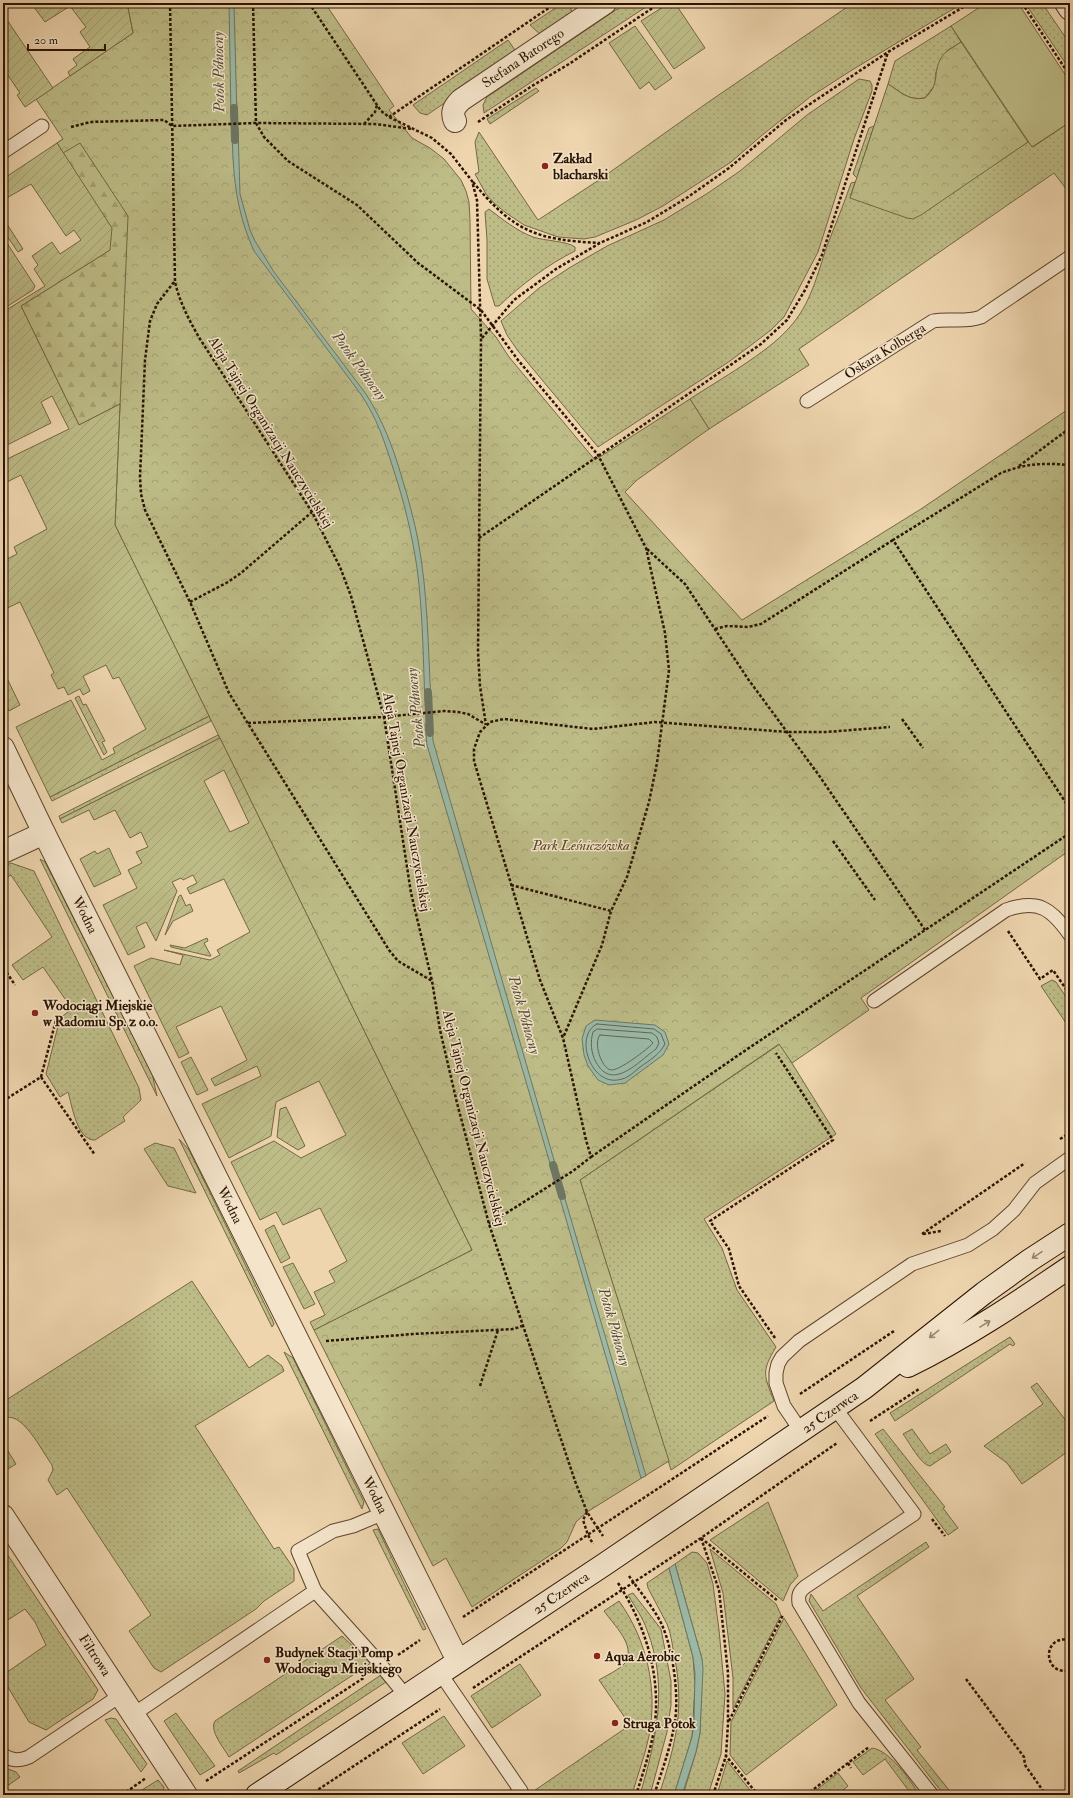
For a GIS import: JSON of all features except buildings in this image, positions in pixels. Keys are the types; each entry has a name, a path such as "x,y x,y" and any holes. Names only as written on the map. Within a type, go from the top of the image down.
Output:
{"street":[{"name":"Stefana Batorego","path":"465,123 452,115 453,110 461,100 605,3"},
{"path":"1066,3 1070,8"},
{"name":"Wodna","path":"3,748 44,833 458,1661"},
{"path":"3,852 44,833"},
{"name":"25 Czerwca","path":"257,1795 605,1564 864,1388 984,1293 1070,1234"},
{"name":"25 Czerwca","path":"864,1388 949,1345 990,1321 1070,1267"},
{"name":"Filtrowa","path":"4,1519 186,1794"}],"lane":[{"path":"3,152 42,126"},
{"name":"Oskara Kolberga","path":"807,401 933,321 943,319 973,320 981,317 1070,257"},
{"path":"874,1001 1006,910 1021,905 1037,906 1048,911 1060,921 1070,935"},
{"path":"801,1431 784,1406 776,1383 776,1373 780,1360 789,1349 912,1264 968,1245 993,1229 1014,1210 1034,1183 1070,1158"},
{"path":"835,1408 914,1514 805,1587 800,1591 798,1596 799,1603 866,1713 932,1795"},
{"path":"384,1513 353,1526 333,1531 298,1551 315,1592 382,1666 406,1696"},
{"path":"134,1714 315,1592"},
{"path":"440,1673 521,1791 515,1795"},
{"path":"3,1755 10,1759 16,1760 29,1757 121,1696"}],"path":[{"name":"Aleja Tajnej Organizacji Nauczycielskiej","path":"170,3 175,282 178,297 189,320 312,512 340,567 351,596 384,717 411,892 432,981 441,1037 489,1224 522,1326 587,1512"},
{"path":"253,3 256,123 264,137 288,161 357,205 418,263 481,310 518,360 598,455 646,548 662,613 667,648 669,670 663,722 649,802 639,840 627,877 611,911 608,930 562,1038"},
{"path":"308,3 381,111 389,117 432,138 443,147 460,165 494,207 517,224 540,236 566,241 600,243"},
{"path":"389,117 556,3"},
{"path":"465,123 576,60 660,3"},
{"path":"481,338 514,300 556,269 600,243 648,222 688,197 730,168 786,120 888,52 970,3"},
{"path":"1022,3 1070,76"},
{"path":"479,538 761,344 787,320 805,290 822,255 888,52"},
{"path":"364,124 375,112 377,105"},
{"path":"71,127 90,122 164,120 172,126 256,123 364,124 393,125 416,130"},
{"path":"443,147 447,144"},
{"path":"472,181 477,200 481,310 478,652 480,686 486,725"},
{"path":"175,282 157,304 150,321 144,360 140,477 141,494 145,510 190,602 229,692 389,950 398,961 432,981"},
{"path":"714,629 727,626 748,627 760,624 1001,473 1018,466 1070,428"},
{"path":"1018,466 1032,464 1070,465"},
{"path":"190,602 228,582 241,573 312,512"},
{"path":"893,540 1070,810"},
{"path":"646,548 685,584 748,679 823,780 925,930"},
{"path":"248,723 404,716 444,711 468,714 486,725"},
{"path":"591,1157 562,1038 540,980 510,885 474,761 474,749 480,732 486,725 495,720 504,719 593,729 663,722 788,732 826,732 890,727"},
{"path":"902,719 923,748"},
{"path":"489,1224 573,1171 743,1052 1070,832"},
{"path":"833,841 874,900"},
{"path":"510,885 611,911"},
{"path":"997,916 1040,979 1053,970 1070,994"},
{"path":"3,972 5,970 16,985"},
{"path":"3,1101 41,1077 56,1020"},
{"path":"776,1053 833,1140 710,1221 729,1249 739,1286 776,1340"},
{"path":"41,1077 94,1155"},
{"path":"1057,1142 1070,1133"},
{"path":"947,1230 922,1234 1030,1160"},
{"path":"1013,1175 1016,1169"},
{"path":"324,1341 413,1334 514,1329 522,1326"},
{"path":"186,1794 421,1639 456,1621 588,1535 784,1406 900,1327"},
{"path":"480,1386 498,1330"},
{"path":"603,1536 587,1512 583,1520 588,1535 622,1589 638,1622 648,1646 655,1681 654,1729 636,1795"},
{"path":"713,1795 726,1756 728,1673 719,1590 701,1538 778,1601 781,1607"},
{"path":"628,1575 661,1623 668,1640 674,1678 675,1721 654,1795"},
{"path":"310,1795 644,1575"},
{"path":"728,1722 785,1612 789,1619"},
{"path":"1070,1640 1061,1639 1054,1643 1049,1649 1048,1657 1051,1664 1057,1670 1064,1672 1070,1670"},
{"path":"966,1679 1024,1757 1025,1765 1046,1795"},
{"path":"806,1795 862,1751 872,1746"},
{"path":"726,1756 758,1795"},
{"path":"848,1762 851,1768"},
{"path":"122,1795 151,1775"}],"green space":[{"path":"31,3 127,3 133,33 70,76 68,72 77,65 73,59 90,47 80,32 86,27 70,6 45,22"},
{"name":"Park Leśniczówka","path":"127,3 325,3 394,106 389,110 412,138 430,148 444,159 461,180 469,202 471,309 496,337 509,357 595,460 690,399 709,429 637,480 625,492 742,620 921,509 1070,408 1070,850 861,998 869,1010 792,1063 779,1044 580,1180 669,1461 587,1512 576,1522 567,1542 561,1548 472,1607 446,1558 433,1566 314,1330 472,1250 115,525 128,216 80,143 63,153 57,143 63,139 36,99 133,33"},
{"path":"563,3 569,3 573,15 542,36 530,25"},
{"path":"626,3 652,3 484,113 483,105 487,97"},
{"path":"669,3 675,3 705,48 674,69 641,21"},
{"path":"853,3 963,3 810,97 731,162 663,206 636,220 595,237 584,239 558,237 524,225 494,203 486,194 475,174 479,172 475,142 479,132 538,220 599,180 707,103"},
{"path":"986,3 1018,3 1070,82 1070,122 1032,147 951,26"},
{"path":"1025,3 1042,3 1070,44 1070,70"},
{"path":"3,14 53,88 25,107 17,95 20,93 3,68"},
{"path":"635,26 672,78 655,90 649,82 640,89 609,43"},
{"path":"951,26 961,42 948,50 936,72 935,85 925,98 919,99 909,97 888,84 895,61"},
{"path":"508,40 517,53 427,115 420,113 413,105"},
{"path":"961,42 1028,142 913,219 850,198 888,84 909,97 919,99 925,98 930,93 935,83 938,64 941,58 947,51"},
{"path":"859,79 870,81 872,91 854,139 818,252 784,317 771,330 730,361 598,447 518,351 507,335 501,321 539,288 569,268 607,246 664,220 708,193 740,171 807,115"},
{"path":"536,88 539,91 490,124 487,119"},
{"path":"1070,122 1070,194 1054,173 799,349 809,365 709,429 690,399 755,357 779,338 797,319 812,289 851,183 855,182 850,198 996,163 1028,142 1033,147"},
{"path":"874,126 857,178 853,174 869,128"},
{"path":"150,127 115,525 120,404 79,425 21,306 110,250 57,143 74,132"},
{"path":"57,143 112,228 110,250 21,306 79,425 120,404 115,525 209,716 50,797 16,727 71,700 102,760 115,753 113,748 146,729 119,677 113,679 106,665 83,676 90,691 83,695 80,689 68,695 64,687 58,689 51,675 54,673 20,602 3,610 3,551 7,559 17,554 14,547 47,529 21,475 3,484 3,461 69,429 52,396 41,402 51,423 3,447 3,312 45,286 34,269 38,265 32,256 52,242 60,254 81,240 74,230 66,236 31,184 5,199 3,196 3,179"},
{"path":"489,209 521,232 533,237 567,243 575,247 575,251 555,262 535,276 499,306 495,306 487,279 485,212"},
{"path":"3,218 23,249 18,252 4,232"},
{"path":"3,237 35,286 33,290 3,309"},
{"path":"3,670 20,705 9,711 3,699"},
{"path":"79,696 83,705 86,704 105,741 102,742 107,752 104,755 75,698"},
{"path":"209,716 211,721 52,801 50,797"},
{"path":"218,735 220,738 60,819 59,816"},
{"path":"220,738 472,1250 314,1330 310,1322 325,1315 314,1292 335,1282 329,1271 347,1261 320,1208 283,1225 276,1212 260,1220 231,1162 274,1141 301,1158 346,1135 319,1081 276,1102 271,1136 229,1158 202,1104 261,1076 257,1066 215,1086 211,1079 247,1060 221,1006 176,1027 189,1053 179,1058 134,966 151,958 180,965 183,955 164,950 210,960 220,955 217,950 250,932 224,879 190,894 187,888 197,883 193,875 183,880 181,878 172,882 177,891 156,941 146,922 136,927 145,947 128,955 103,905 137,888 128,870 142,863 136,852 148,847 141,832 130,838 115,810 94,820 89,810 62,823 60,819","holes":["224,770 249,823 230,832 204,781"]},
{"path":"109,848 121,874 94,887 80,859 95,851 97,854"},
{"path":"40,859 45,862 152,1073 157,1096"},
{"path":"11,863 34,871 139,1088 141,1100 123,1117 125,1121 95,1140 89,1139 80,1129 76,1121 68,1092 60,1097 46,1074 60,1018 72,1009 43,967 23,980 12,965 52,937 11,875 3,880 3,867"},
{"path":"181,895 186,906 190,904 193,911 173,921 165,935 179,896"},
{"path":"207,938 208,941 204,943 211,956 171,947 170,945 185,948"},
{"path":"1052,980 1056,982 1070,1003 1070,1020 1066,1023 1041,986"},
{"path":"780,1044 836,1134 704,1219 722,1248 737,1290 776,1347 766,1368 766,1379 774,1401 671,1470 580,1180"},
{"path":"191,1057 208,1090 197,1095 181,1062"},
{"path":"286,1107 305,1146 298,1150 277,1137 280,1109"},
{"path":"179,1139 189,1150 272,1319 274,1324 272,1327"},
{"path":"155,1143 174,1148 196,1193 168,1186 144,1149"},
{"path":"274,1225 290,1258 281,1263 265,1230"},
{"path":"293,1263 315,1304 304,1309 283,1267"},
{"path":"192,1281 249,1368 268,1355 282,1366 284,1371 195,1426 274,1549 279,1547 294,1569 294,1581 264,1601 256,1609 161,1672 154,1668 129,1631 151,1615 67,1488 57,1495 48,1480 53,1470 52,1465 37,1442 24,1425 17,1419 10,1417 3,1420 3,1402"},
{"path":"1010,1337 1015,1344 1013,1346 1010,1344 895,1421 890,1413"},
{"path":"284,1352 293,1358 364,1502 362,1509"},
{"path":"1037,1383 1070,1426 1070,1450 1022,1484 1007,1463 984,1446 1043,1404 1031,1387"},
{"path":"883,1429 945,1507 943,1508 958,1528 948,1535 875,1434"},
{"path":"912,1429 930,1454 946,1444 951,1452 930,1466 927,1465 919,1458 903,1434"},
{"path":"3,1443 16,1464 3,1472"},
{"path":"768,1502 798,1576 790,1585 783,1601 710,1540"},
{"path":"378,1529 426,1629 423,1630 373,1530"},
{"path":"926,1542 929,1547 857,1596 914,1679 885,1700 921,1747 917,1750 953,1795 944,1795 861,1688 809,1601 811,1594 823,1611"},
{"path":"3,1548 98,1690 93,1699 46,1730 29,1722 3,1679 3,1675 46,1645 35,1622 25,1609 3,1623"},
{"path":"710,1549 776,1604 781,1615 733,1709 733,1678 723,1593"},
{"path":"692,1552 698,1553 707,1563 713,1584 725,1694 721,1754 708,1795 683,1795 700,1733 702,1659 675,1564"},
{"path":"669,1568 693,1657 695,1685 692,1737 674,1795 659,1795 674,1742 679,1709 679,1692 670,1631 648,1588 647,1583"},
{"path":"633,1593 661,1629 671,1681 671,1705 667,1732 650,1795 640,1795 655,1733 659,1692 654,1651 641,1617 628,1595"},
{"path":"619,1601 637,1632 648,1666 651,1683 652,1701 649,1736 632,1795 528,1795 630,1725 599,1680 622,1666 628,1656 626,1643 618,1629 604,1611"},
{"path":"784,1618 837,1705 746,1775 730,1755 731,1722"},
{"path":"342,1636 371,1663 229,1757 215,1734 215,1721"},
{"path":"520,1664 541,1695 492,1728 471,1696"},
{"path":"381,1675 386,1682 276,1755 274,1753 239,1773 238,1771"},
{"path":"176,1713 215,1766 200,1775 164,1721"},
{"path":"444,1716 465,1746 423,1774 402,1743"},
{"path":"111,1718 116,1719 147,1764 141,1772 105,1720"},
{"path":"872,1748 885,1754 899,1767 919,1795 904,1795 909,1791 885,1759 863,1775 853,1762"},
{"path":"727,1761 754,1795 717,1795"},
{"path":"3,1767 16,1772 20,1777 3,1789"},
{"path":"838,1773 848,1786 837,1795 810,1795"},
{"path":"158,1780 164,1787 163,1795 134,1795"}],"water":[{"path":"229,3 234,3 237,118 231,118"},
{"path":"232,129 238,129 240,194 250,230 255,241 274,272 366,394 387,434 395,456 413,516 424,580 431,701 425,702 420,601 415,555 404,505 380,429 360,393 254,251 243,220 236,191"},
{"path":"432,723 433,741 558,1174 554,1177 427,745 425,724"},
{"path":"595,1020 655,1025 665,1032 669,1044 663,1055 625,1083 609,1085 598,1080 588,1066 584,1055 582,1039 586,1026"},
{"path":"561,1185 646,1476 641,1478 557,1188"},
{"path":"675,1564 702,1659 703,1669 700,1733 696,1752 682,1795 674,1795 692,1737 694,1724 695,1673 693,1657 669,1568"}],"waterway":[{"name":"Potok Północny","path":"234,108 235,140"},
{"name":"Potok Północny","path":"428,692 430,733"},
{"name":"Potok Północny","path":"553,1165 562,1196"}],"place":[{"name":"Zakład blacharski","path":"545,166"},
{"name":"Wodociągi Miejskie w Radomiu Sp. z o.o.","path":"35,1013"},
{"name":"Aqua Aerobic","path":"597,1656"},
{"name":"Budynek Stacji Pomp Wodociągu Miejskiego","path":"267,1660"},
{"name":"Struga Potok","path":"615,1723"}]}
